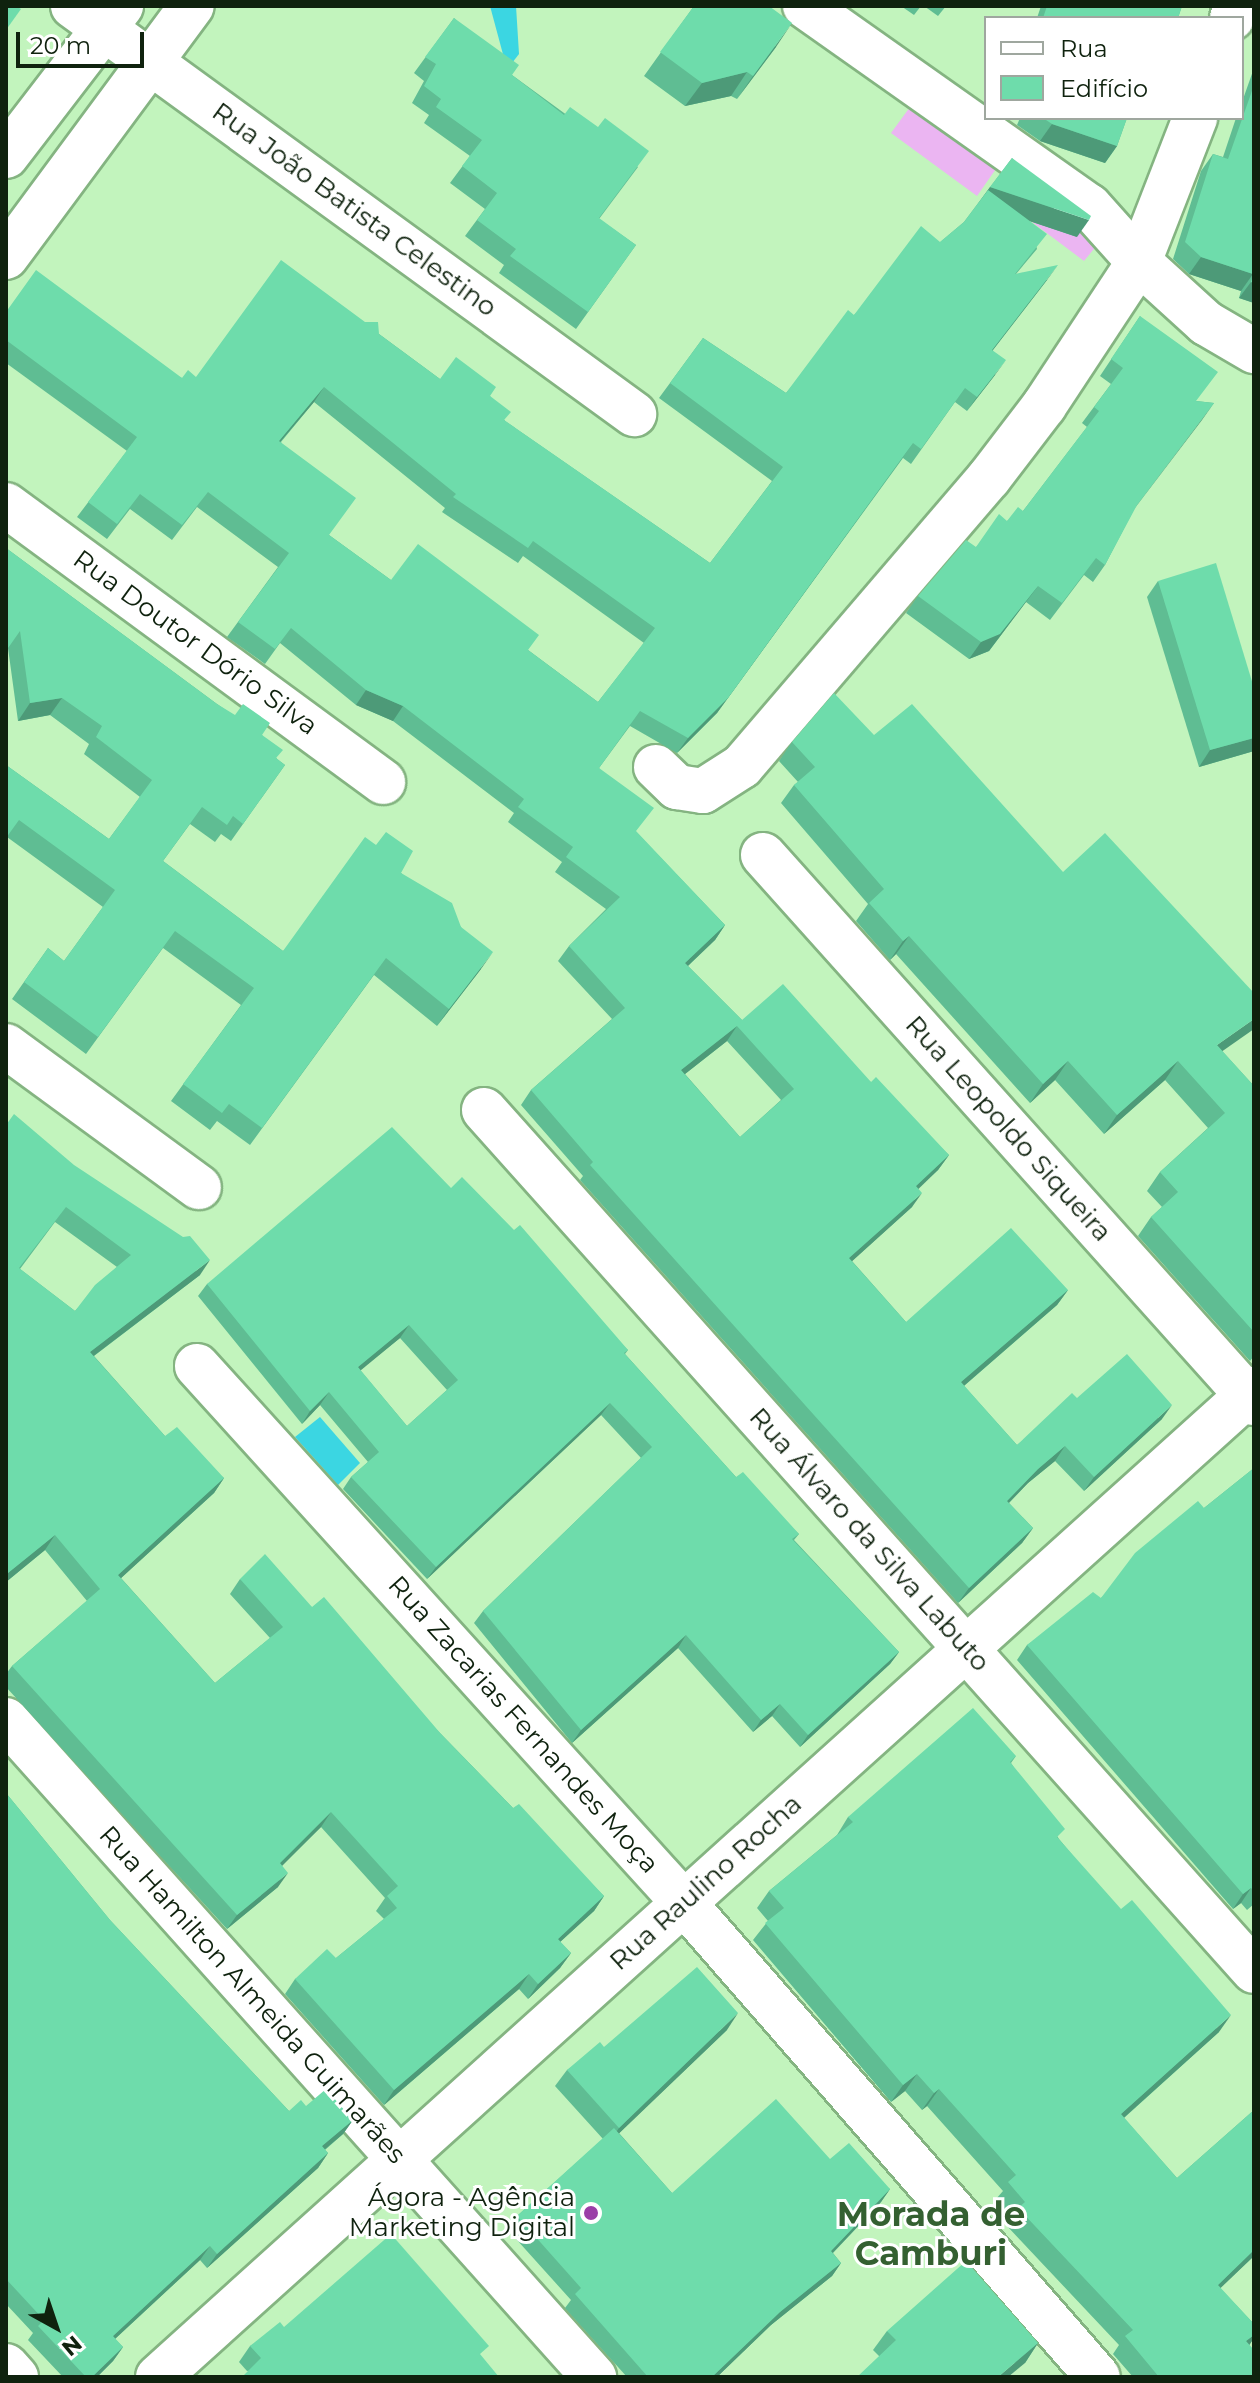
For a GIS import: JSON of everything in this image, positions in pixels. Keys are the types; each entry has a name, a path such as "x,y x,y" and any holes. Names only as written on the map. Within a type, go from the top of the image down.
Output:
{"street":[{"path":"6,257 192,6"},
{"path":"805,6 1089,206 1139,262 1206,323 1254,351"},
{"path":"6,156 99,14"},
{"name":"Rua João Batista Celestino","path":"99,14 149,61 634,414"},
{"path":"656,767 677,787 703,791 742,766 772,737 989,478 1044,406 1139,262 1194,120"},
{"name":"Rua Doutor Dório Silva","path":"6,505 383,782"},
{"name":"Rua Leopoldo Siqueira","path":"763,855 1252,1396"},
{"path":"6,1046 199,1187"},
{"name":"Rua Álvaro da Silva Labuto","path":"484,1110 1254,1971"},
{"name":"Rua Zacarias Fernandes Moça","path":"197,1366 684,1903 1098,2377"},
{"name":"Rua Raulino Rocha","path":"158,2377 965,1649 1252,1396"},
{"name":"Rua Hamilton Almeida Guimarães","path":"6,1720 594,2377"},
{"path":"6,2366 16,2377"}],"shaded area":[{"path":"913,103 998,166 977,196 891,133"},
{"path":"1028,219 1107,233 1084,261"}],"water":[{"path":"490,6 516,6 519,54 512,63 504,58"},
{"path":"320,1417 360,1463 338,1485 295,1437"}],"building":[{"path":"6,6 21,9 6,30"},
{"path":"694,6 769,6 792,23 753,76 747,72 702,83 660,52"},
{"path":"1047,6 1182,6 1179,16 1044,16"},
{"path":"454,18 519,65 512,75 564,115 570,107 598,127 605,118 649,151 599,218 636,245 588,312 510,256 516,249 477,220 497,193 462,166 482,140 436,107 441,99 424,86 436,64 425,57"},
{"path":"1254,85 1254,283 1251,282 1253,274 1201,257 1185,242 1213,154 1228,159"},
{"path":"1046,120 1126,120 1117,146"},
{"path":"1012,158 1091,216 1089,220 990,187"},
{"path":"988,190 1047,234 1015,274 1058,265 992,350 1006,360 977,397 965,388 921,449 913,443 728,698 688,738 640,711 599,768 654,808 636,831 725,925 685,963 742,1020 783,984 871,1082 876,1077 949,1155 916,1186 922,1193 849,1258 906,1322 1011,1228 1068,1290 961,1382 1017,1445 1072,1393 1077,1398 1127,1354 1172,1405 1094,1477 1065,1446 1038,1469 1007,1501 1033,1528 969,1588 590,1165 593,1162 531,1090 625,1008 569,946 620,897 566,857 573,847 518,807 524,799 403,706 366,690 291,628 275,649 238,622 289,553 208,492 182,525 140,494 117,524 88,502 137,437 6,340 6,312 36,270 182,378 188,370 196,377 281,260 365,322 378,322 379,334 440,379 456,357 496,387 490,396 511,412 504,420 710,563 783,467 670,383 703,338 786,393 848,310 854,315 921,226 940,242 964,222","holes":["324,387 456,494 453,497 528,548 533,541 655,628 598,702 528,650 539,635 418,544 391,580 329,535 356,498 279,441","737,1026 794,1089 740,1137 681,1070"]},
{"path":"1140,316 1218,372 1196,401 1214,403 1137,505 1105,565 1096,558 1062,603 1038,586 1000,634 981,642 918,596 966,540 976,547 999,514 1007,521 1018,507 1023,511 1099,411 1094,407 1123,368 1111,359"},
{"path":"6,548 217,704 235,715 243,704 270,723 262,735 283,750 276,758 285,765 243,824 233,816 227,825 202,807 163,861 283,951 365,837 376,845 386,832 413,851 401,873 452,903 461,927 493,952 449,1009 386,958 262,1128 229,1104 222,1113 183,1084 254,988 175,931 98,1037 24,982 48,948 64,961 115,890 19,820 6,838 6,765 109,839 152,780 96,737 102,726 62,698 30,703 20,631 6,651"},
{"path":"1216,563 1254,688 1254,738 1210,750 1158,581"},
{"path":"834,693 874,735 912,704 1063,872 1105,833 1254,993 1254,1019 1217,1045 1254,1086 1254,1332 1151,1217 1178,1192 1160,1172 1225,1113 1178,1061 1117,1115 1068,1061 1043,1084 909,936 903,941 869,903 884,889 794,785 815,767 792,742"},
{"path":"14,1114 74,1165 183,1237 190,1236 210,1260 90,1352 165,1436 177,1427 224,1478 118,1575 215,1683 283,1627 240,1579 265,1554 312,1607 324,1597 441,1734 513,1808 519,1804 604,1896 558,1939 571,1953 538,1984 529,1974 394,2090 295,1979 327,1949 336,1958 397,1908 387,1896 398,1886 331,1812 280,1863 288,1873 237,1915 12,1666 100,1589 55,1535 8,1573 6,1571 6,1125","holes":["66,1207 131,1255 95,1285 75,1311 19,1268"]},
{"path":"392,1127 451,1188 462,1177 514,1230 520,1225 628,1350 624,1353 736,1477 743,1472 799,1534 792,1539 899,1652 808,1735 780,1704 761,1720 686,1635 581,1730 483,1611 652,1447 610,1403 436,1567 351,1477 379,1452 329,1392 310,1411 207,1284","holes":["409,1325 458,1380 407,1426 358,1367"]},
{"path":"1254,1468 1254,1891 1251,1888 1243,1894 1027,1645 1093,1592 1101,1598 1135,1553 1198,1501 1204,1508"},
{"path":"973,1708 1016,1756 1010,1762 1065,1829 1057,1837 1121,1909 1132,1900 1231,2015 1121,2114 1177,2178 1254,2110 1254,2250 1218,2285 1254,2324 1254,2335 1246,2341 1254,2350 1254,2377 1159,2377 1125,2336 1133,2330 1018,2208 1025,2202 1008,2182 1016,2175 939,2089 934,2093 917,2074 903,2085 765,1923 784,1908 769,1891 853,1822 848,1817"},
{"path":"6,1793 110,1920 289,2111 301,2100 306,2106 326,2089 353,2120 322,2146 328,2153 217,2254 210,2246 113,2336 123,2347 92,2377 86,2377 38,2326 44,2320 6,2279"},
{"path":"697,1967 738,2013 619,2128 567,2070 600,2042 604,2047"},
{"path":"776,2099 830,2159 849,2143 890,2189 831,2251 841,2263 780,2312 712,2377 648,2377 575,2294 581,2288 517,2216 614,2128 672,2193"},
{"path":"391,2234 489,2346 480,2354 499,2377 242,2377 261,2358 250,2346 280,2322 284,2327"},
{"path":"966,2261 1038,2343 998,2377 857,2377 896,2340 887,2331"}],"place":[{"name":"Ágora - Agência Marketing Digital","path":"591,2213"}],"district":[{"name":"Morada de Camburi","path":"931,2234"}]}
